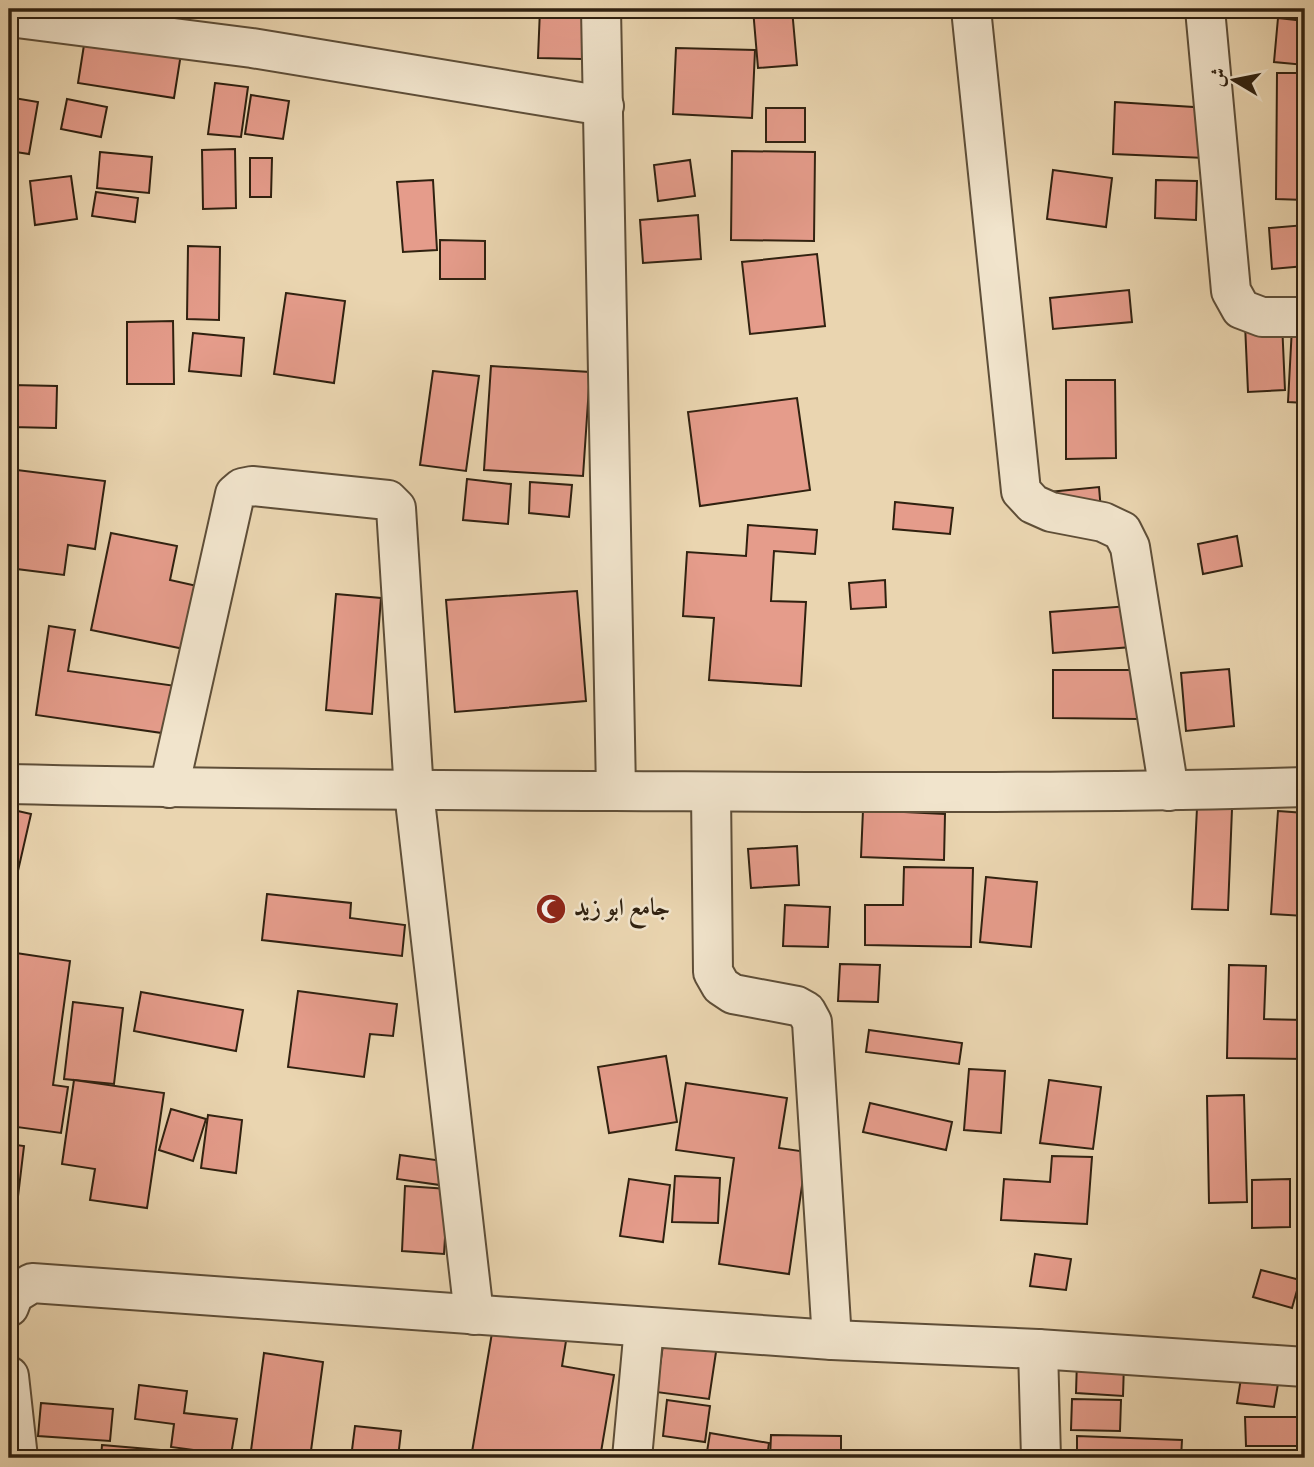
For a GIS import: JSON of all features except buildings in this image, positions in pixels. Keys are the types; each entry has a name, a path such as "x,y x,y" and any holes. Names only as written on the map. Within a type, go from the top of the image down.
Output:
{"street":[{"path":"601,9 616,791"},
{"path":"971,9 1021,491 1033,504 1051,512 1102,522 1122,531 1130,547 1170,791"},
{"path":"1205,9 1231,291 1241,309 1262,317 1305,317"},
{"path":"9,17 252,48 604,106"},
{"path":"169,788 235,495 242,488 252,485 388,500 396,508 415,792 474,1315"},
{"path":"9,784 415,792 711,793 1170,791 1305,787"},
{"path":"711,793 713,972 721,986 733,994 797,1006 806,1011 812,1022 832,1340"},
{"path":"9,1307 14,1294 32,1283 832,1340 1038,1349 1305,1367"},
{"path":"632,1458 644,1327"},
{"path":"1038,1349 1041,1458"},
{"path":"9,1376 18,1458"}],"place":[{"name":"جامع ابو زيد","path":"551,909"}]}
